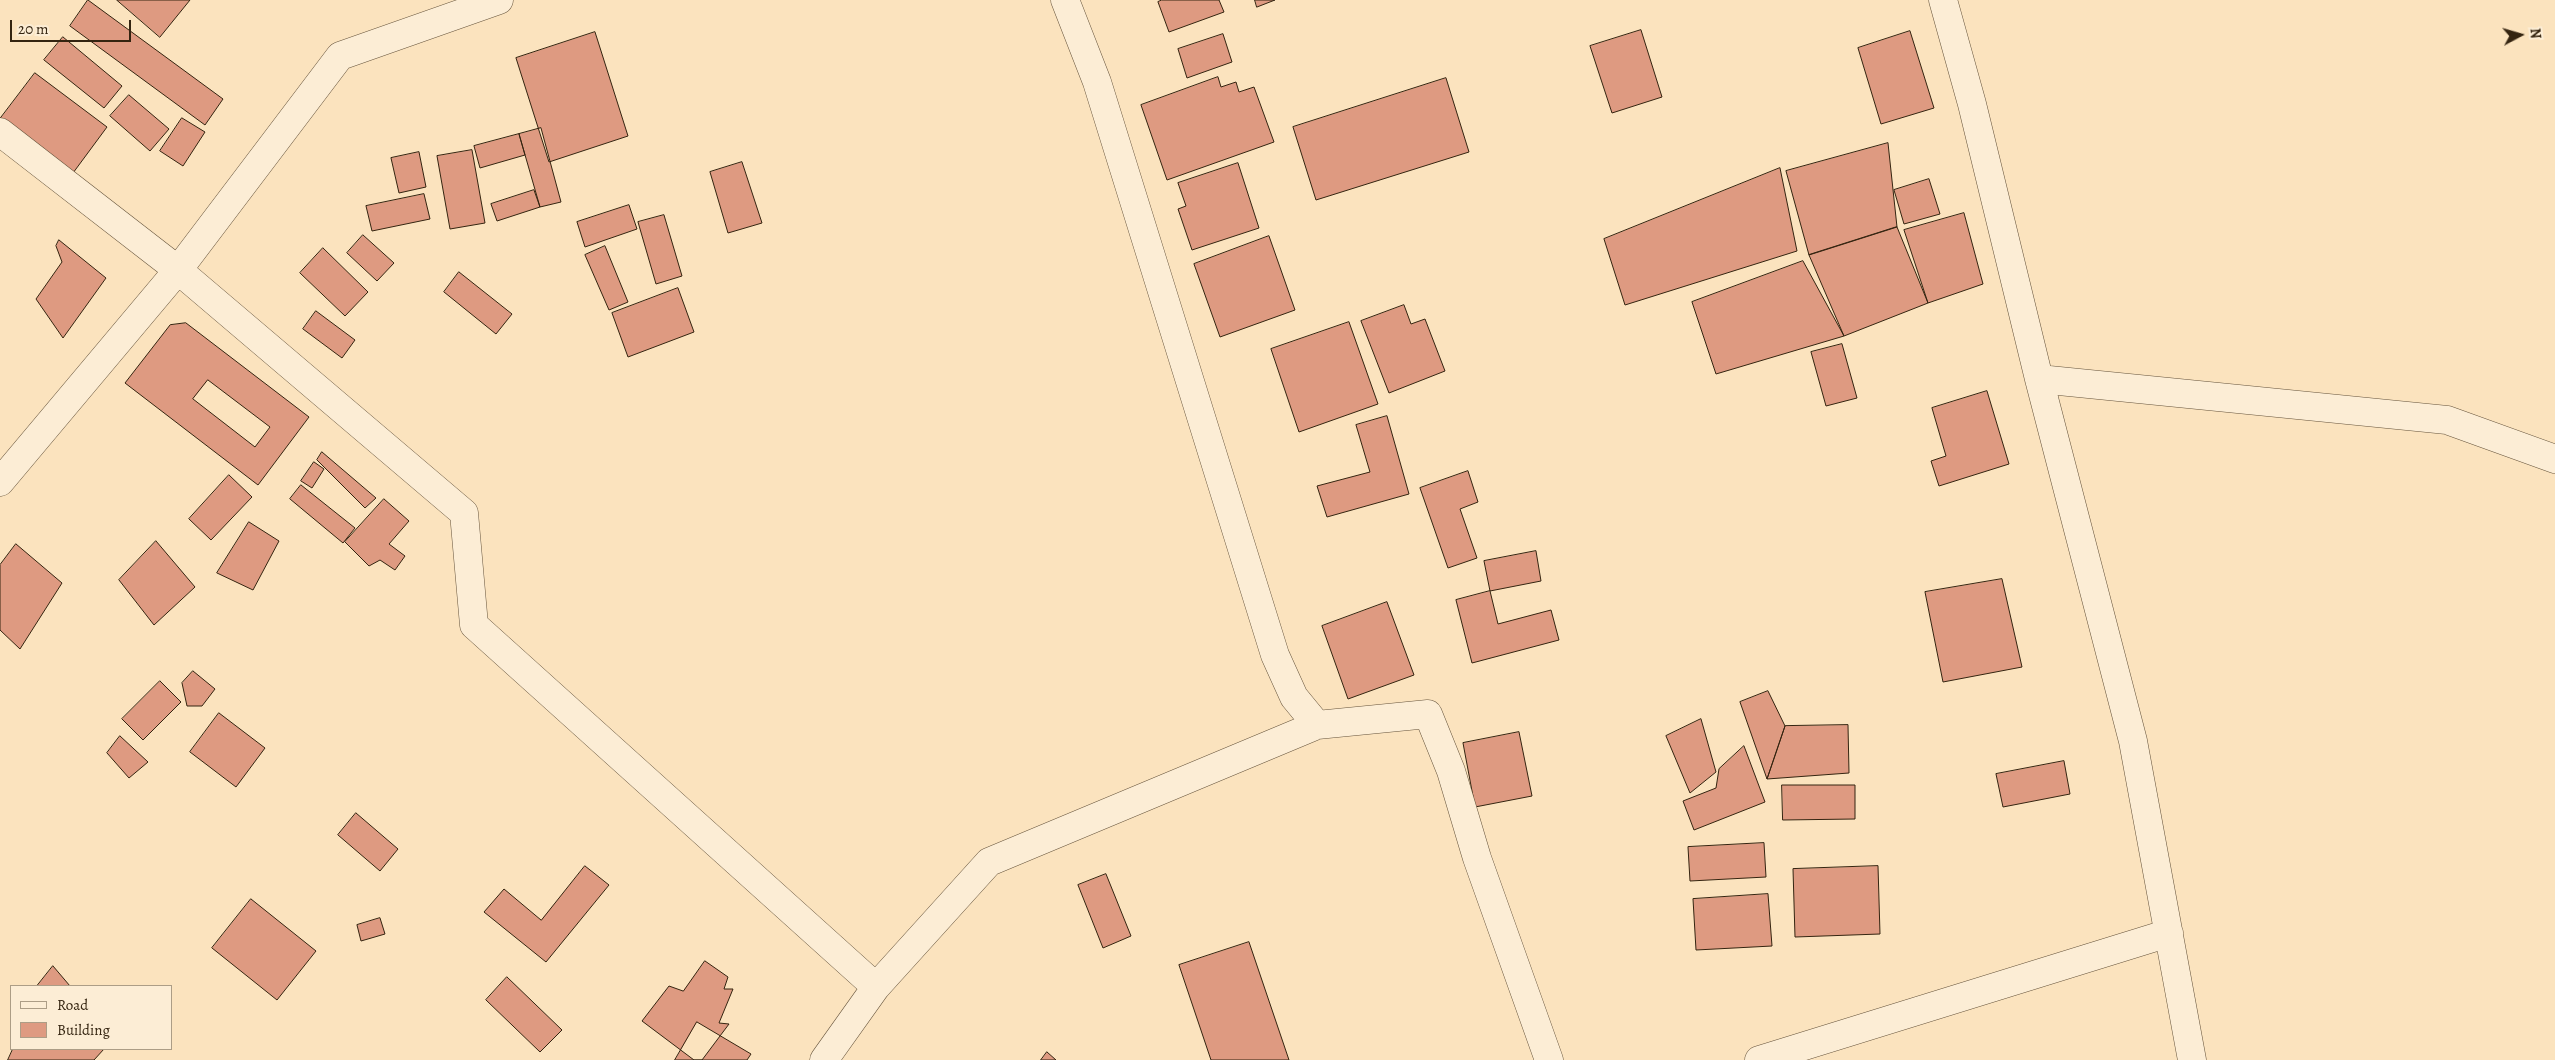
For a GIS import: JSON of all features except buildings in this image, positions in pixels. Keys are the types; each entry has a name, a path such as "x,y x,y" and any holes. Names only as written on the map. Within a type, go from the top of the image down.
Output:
{"street":[{"path":"0,482 178,270 340,56 499,0"},
{"path":"1065,0 1097,82 1275,655 1294,697 1317,725"},
{"path":"1943,0 1972,104 2039,378 2134,741 2192,1060"},
{"path":"0,132 178,270 464,513 474,625 876,986"},
{"path":"2039,378 2448,420 2555,459"},
{"path":"824,1060 876,986 989,862 1317,725 1428,714 1451,771 1477,858 1549,1060"},
{"path":"1759,1060 2169,933"}]}
